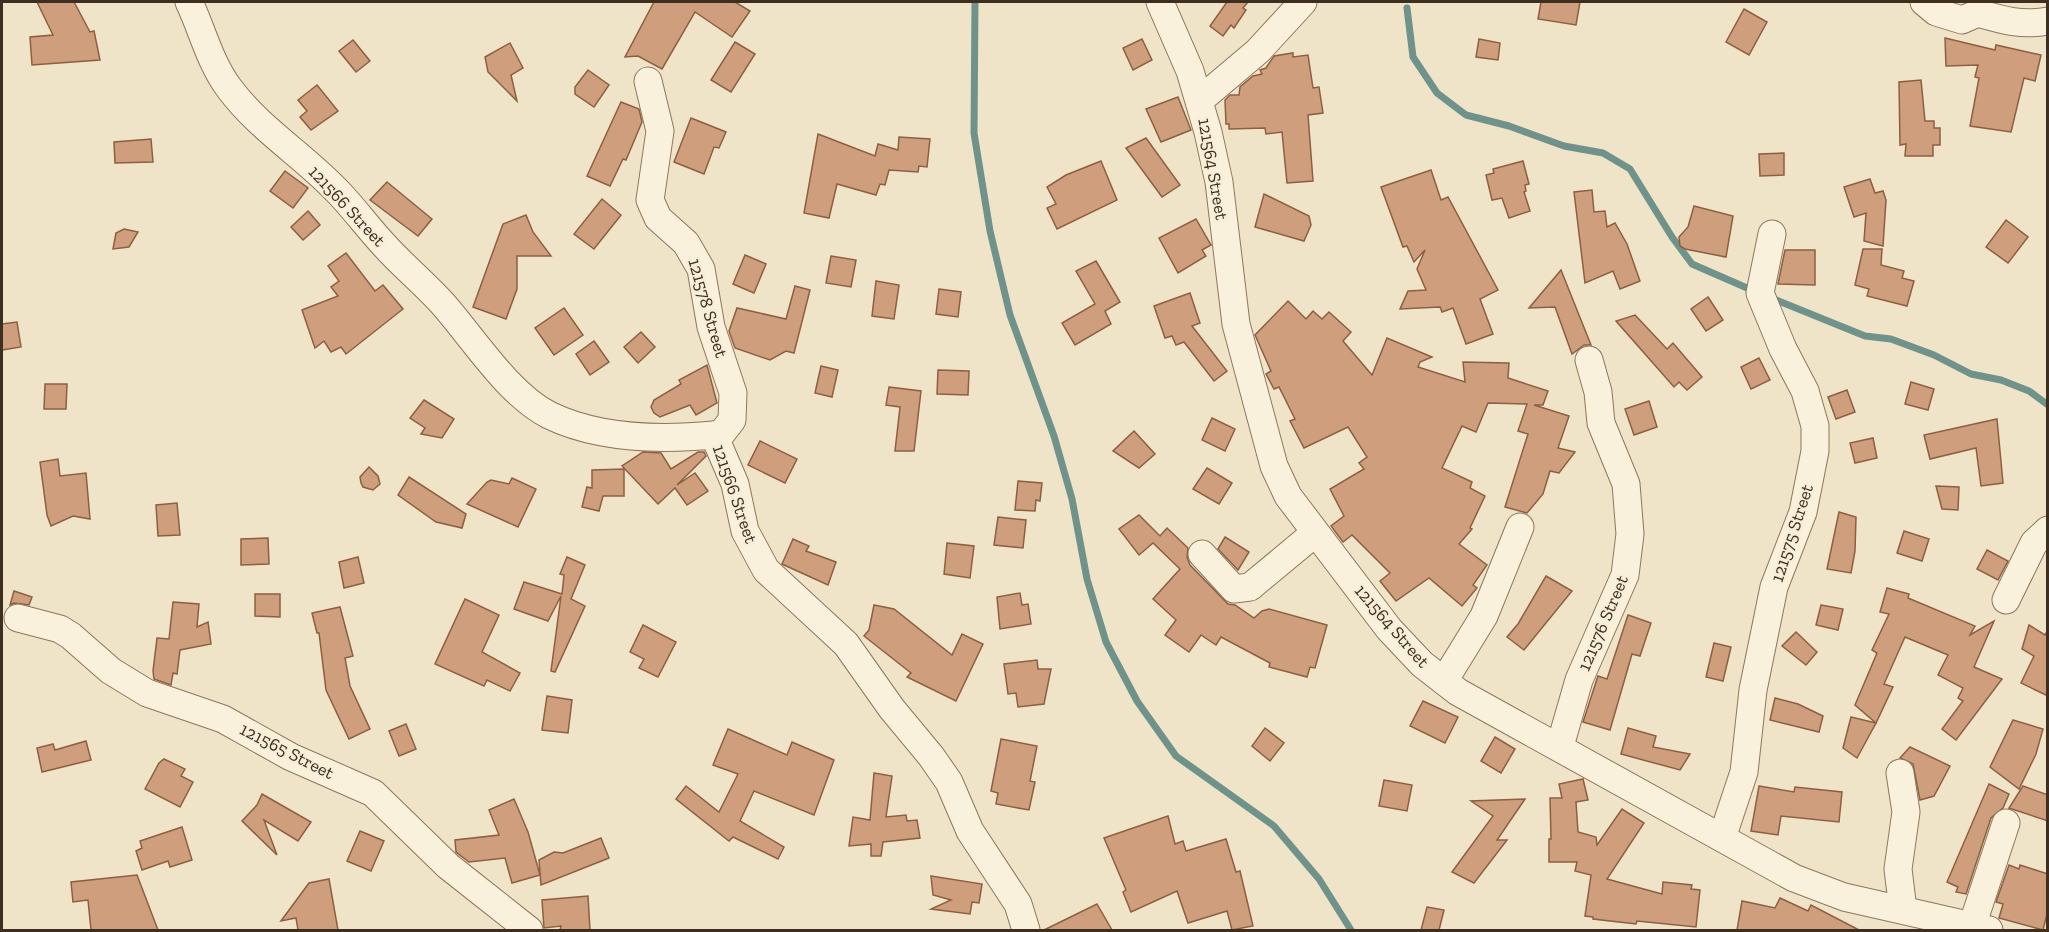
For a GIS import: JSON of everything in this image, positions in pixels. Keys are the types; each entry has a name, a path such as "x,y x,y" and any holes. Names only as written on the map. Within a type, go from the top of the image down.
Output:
{"street":[{"name":"121566 Street","path":"189,2 218,70 244,107 339,193 387,248 436,297 512,385 530,401 547,414 597,430 659,437 714,435 735,484 745,531 766,570 846,644 892,709 931,756 949,782 970,831 1018,904 1026,930"},
{"name":"121564 Street","path":"1160,2 1200,100 1218,182 1236,324 1274,466 1288,496 1389,629 1422,664 1458,692 1560,746 1794,878 1844,897 1980,928"},
{"path":"1200,100 1258,51 1303,2"},
{"path":"1923,2 1936,12 1962,20 1978,13 2011,22 2034,24 2048,21"},
{"name":"121578 Street","path":"648,81 660,130 650,200 652,210 686,243 701,269 711,327 734,393 732,420 722,434 714,435"},
{"name":"121575 Street","path":"1722,838 1744,772 1753,690 1774,587 1803,512 1815,451 1815,426 1805,391 1783,349 1760,293 1772,234"},
{"name":"121576 Street","path":"1560,746 1579,680 1625,575 1630,534 1626,484 1601,423 1598,392 1589,360"},
{"path":"1444,681 1484,616 1520,527"},
{"path":"2006,600 2034,543 2048,530"},
{"path":"1202,554 1234,589 1240,590 1250,587 1315,534"},
{"name":"121565 Street","path":"18,618 60,629 111,671 147,693 223,719 291,757 374,793 448,866 529,930"},
{"path":"1900,773 1906,812 1898,869 1903,910"},
{"path":"1980,928 2006,823"}],"building":[{"path":"37,2 74,2 90,32 94,31 100,60 32,65 30,37 53,35"},
{"path":"654,2 735,2 750,11 732,37 695,12 662,69 638,56 625,57"},
{"path":"1227,2 1248,2 1243,8 1246,10 1234,28 1231,25 1223,36 1210,26"},
{"path":"1541,2 1580,2 1576,25 1538,19"},
{"path":"1744,9 1767,22 1749,55 1726,42"},
{"path":"1945,38 1995,50 1996,45 2041,55 2035,81 2024,78 2011,132 1970,126 1979,78 1975,77 1978,65 1946,66"},
{"path":"1142,39 1152,60 1133,70 1123,48"},
{"path":"1479,39 1500,43 1498,60 1476,57"},
{"path":"353,40 370,61 356,72 339,51"},
{"path":"735,42 755,54 731,92 711,80"},
{"path":"510,43 523,68 511,75 517,101 488,72 485,57"},
{"path":"1293,53 1293,57 1308,55 1313,88 1319,87 1323,113 1308,115 1313,181 1287,183 1282,132 1266,134 1265,128 1229,129 1229,124 1226,124 1225,100 1230,95 1239,95 1240,87 1253,76 1262,74 1260,70 1266,68 1274,56"},
{"path":"588,70 609,85 594,107 575,94 575,87"},
{"path":"1921,80 1925,121 1934,121 1934,128 1940,128 1940,145 1933,145 1933,156 1905,156 1906,144 1900,145 1899,82"},
{"path":"317,85 338,111 311,130 300,117 307,111 298,100"},
{"path":"1178,97 1191,130 1161,142 1146,109"},
{"path":"621,102 639,109 642,122 626,160 623,159 610,186 587,176"},
{"path":"691,118 726,132 719,148 714,147 704,174 674,162"},
{"path":"818,134 875,156 878,144 898,150 899,137 930,139 927,167 919,166 918,172 889,170 885,185 880,184 876,195 837,184 829,218 804,213"},
{"path":"1146,138 1180,185 1162,197 1126,148"},
{"path":"151,139 153,162 115,163 114,142"},
{"path":"1784,153 1784,175 1760,176 1759,154"},
{"path":"1101,161 1117,200 1057,229 1047,208 1056,204 1047,187 1066,175"},
{"path":"1523,161 1529,184 1525,185 1526,191 1524,192 1530,211 1509,218 1502,198 1492,200 1486,175 1494,173 1493,169"},
{"path":"1431,170 1441,200 1448,197 1498,290 1480,299 1493,334 1466,344 1453,308 1442,312 1440,307 1400,309 1408,291 1426,290 1417,269 1425,250 1414,262 1407,246 1403,247 1381,187"},
{"path":"285,171 308,188 293,208 270,191"},
{"path":"1870,179 1875,193 1883,191 1886,200 1883,246 1864,241 1866,213 1854,217 1844,187"},
{"path":"387,182 432,219 418,236 370,200"},
{"path":"1592,190 1594,212 1605,211 1607,227 1615,223 1627,244 1640,281 1620,289 1613,271 1585,283 1574,192"},
{"path":"1264,194 1309,216 1311,225 1304,241 1255,227"},
{"path":"602,199 621,215 594,249 574,234"},
{"path":"1694,206 1733,216 1726,257 1680,246 1679,237 1688,227"},
{"path":"308,211 320,225 303,240 291,227"},
{"path":"526,215 533,232 551,256 517,256 517,289 506,319 473,307 503,224"},
{"path":"1196,219 1211,245 1202,250 1206,256 1178,273 1159,238"},
{"path":"2006,220 2028,237 2008,263 1986,247"},
{"path":"124,229 138,232 129,247 113,249 116,233"},
{"path":"1863,249 1882,249 1881,265 1904,271 1902,278 1914,281 1907,306 1867,296 1869,289 1855,285"},
{"path":"1785,250 1815,250 1815,285 1778,284"},
{"path":"346,253 375,291 383,285 403,309 346,354 341,347 331,352 324,341 315,348 302,310 338,296 331,287 339,281 328,266"},
{"path":"745,255 766,264 754,293 733,284"},
{"path":"831,256 856,260 851,287 826,283"},
{"path":"1096,261 1120,302 1105,311 1111,324 1075,345 1062,323 1095,304 1076,271"},
{"path":"1561,270 1591,345 1584,345 1572,354 1555,307 1529,308"},
{"path":"876,281 899,285 894,319 872,316"},
{"path":"795,286 810,290 794,353 786,351 770,360 735,348 729,331 737,308 786,319"},
{"path":"939,289 961,292 958,317 936,314"},
{"path":"1190,293 1200,323 1192,326 1227,371 1214,381 1184,342 1176,345 1172,336 1165,338 1154,306"},
{"path":"1708,297 1723,320 1706,331 1691,309"},
{"path":"1288,301 1306,319 1313,311 1322,319 1329,312 1351,332 1343,341 1372,375 1387,338 1432,357 1420,362 1418,367 1465,382 1463,362 1509,363 1508,378 1548,391 1543,405 1534,405 1569,416 1558,448 1575,452 1559,473 1550,471 1543,494 1527,513 1505,507 1528,434 1518,431 1527,404 1488,403 1476,432 1462,426 1442,468 1472,482 1470,488 1485,496 1470,528 1472,529 1459,544 1487,565 1473,585 1477,588 1462,606 1429,578 1396,601 1380,581 1390,573 1352,535 1343,542 1331,526 1344,516 1330,489 1364,469 1359,463 1367,457 1348,427 1304,448 1290,421 1295,419 1279,387 1274,389 1266,374 1271,371 1255,335"},
{"path":"564,308 583,335 554,355 535,328"},
{"path":"1635,315 1667,349 1673,343 1702,377 1687,390 1679,382 1674,387 1616,321"},
{"path":"17,322 21,347 2,350 2,324"},
{"path":"641,332 655,347 638,363 624,347"},
{"path":"594,341 609,362 590,375 576,354"},
{"path":"1759,358 1770,380 1751,389 1741,367"},
{"path":"707,365 717,403 696,415 690,405 660,417 654,413 651,407 654,400 681,384 679,380"},
{"path":"821,366 838,370 832,397 815,393"},
{"path":"938,370 969,371 968,395 937,394"},
{"path":"1911,382 1934,389 1928,410 1905,404"},
{"path":"45,384 67,384 66,409 44,409"},
{"path":"889,387 921,391 914,451 895,451 900,407 886,405"},
{"path":"1847,390 1855,412 1836,419 1828,397"},
{"path":"424,400 454,419 442,438 421,434 425,428 410,418"},
{"path":"1649,401 1657,427 1634,435 1625,409"},
{"path":"1212,418 1235,429 1225,451 1202,440"},
{"path":"1997,419 2003,483 1981,486 1976,448 1930,459 1924,435"},
{"path":"1134,431 1155,454 1139,468 1113,451"},
{"path":"1873,438 1877,458 1855,463 1850,443"},
{"path":"760,441 797,459 785,483 748,465"},
{"path":"643,452 661,453 671,469 698,452 704,452 706,456 677,485 695,473 708,491 687,505 675,488 658,504 622,466"},
{"path":"58,459 60,476 86,473 90,519 73,516 51,526 47,515 40,462"},
{"path":"369,467 378,476 380,484 373,490 363,487 361,483 360,477"},
{"path":"1207,468 1232,483 1219,504 1193,489"},
{"path":"624,469 624,496 603,496 599,511 582,507 587,487 592,488 592,470"},
{"path":"409,477 466,514 462,528 436,522 398,495"},
{"path":"512,478 536,489 518,527 467,504 487,482 491,480 509,484"},
{"path":"1018,481 1042,483 1040,501 1036,500 1035,511 1015,510"},
{"path":"1936,486 1959,487 1958,510 1942,509"},
{"path":"177,503 180,535 158,536 156,505"},
{"path":"1839,512 1856,517 1855,551 1851,573 1827,569"},
{"path":"1139,515 1160,536 1167,528 1188,548 1187,557 1190,565 1228,604 1235,605 1254,618 1262,611 1269,609 1327,625 1315,668 1310,667 1307,677 1269,667 1270,663 1221,637 1216,645 1201,635 1189,652 1165,635 1176,620 1153,599 1180,569 1153,543 1139,555 1119,529"},
{"path":"998,517 1026,520 1023,548 994,545"},
{"path":"1904,531 1929,539 1922,561 1897,553"},
{"path":"1225,537 1249,552 1238,570 1218,549"},
{"path":"268,538 269,564 241,565 241,539"},
{"path":"793,539 809,546 806,551 836,562 828,585 782,564"},
{"path":"947,543 974,546 970,578 944,574"},
{"path":"1987,550 2008,561 1998,580 1977,569"},
{"path":"358,557 364,583 344,588 339,562"},
{"path":"567,557 585,565 571,599 585,606 555,672 551,671 561,596 548,621 514,609 524,582 562,594 564,575 560,574"},
{"path":"1546,576 1572,591 1524,650 1507,637 1518,624"},
{"path":"1887,588 1909,594 1908,598 1975,626 1970,635 1994,621 1974,667 2002,679 1956,740 1942,729 1963,701 1958,698 1963,688 1938,675 1948,655 1905,637 1884,684 1893,687 1876,723 1855,705 1877,653 1872,650 1889,614 1880,612"},
{"path":"14,591 32,597 29,605 14,603 10,605"},
{"path":"1020,593 1022,605 1028,604 1031,624 1000,629 997,597"},
{"path":"255,594 280,594 280,617 255,616"},
{"path":"465,599 499,615 482,652 520,673 510,691 487,680 484,686 435,664"},
{"path":"173,602 199,604 197,627 208,622 211,644 180,650 177,674 173,673 171,685 154,679 153,671 157,638 169,639"},
{"path":"874,605 894,609 952,655 962,634 983,644 956,701 907,677 911,673 864,636 869,630"},
{"path":"1821,605 1843,609 1838,630 1816,625"},
{"path":"340,607 353,656 345,658 350,686 370,729 349,739 326,690 319,633 317,633 312,613"},
{"path":"1628,615 1651,623 1640,656 1632,654 1610,730 1583,722 1598,676 1607,679"},
{"path":"643,625 676,642 658,677 639,668 644,659 630,652"},
{"path":"2029,625 2045,635 2048,630 2048,696 2021,683 2034,656 2022,649"},
{"path":"1796,632 1817,652 1806,665 1782,646"},
{"path":"1714,643 1731,647 1723,681 1706,677"},
{"path":"1037,660 1038,669 1051,669 1044,704 1018,707 1016,693 1008,694 1004,664"},
{"path":"547,696 572,700 568,733 542,730"},
{"path":"1775,698 1798,704 1823,716 1819,732 1770,720"},
{"path":"1423,701 1458,717 1445,743 1410,726"},
{"path":"1851,717 1876,723 1857,758 1843,748"},
{"path":"2013,720 2043,729 2036,754 2019,789 1990,767"},
{"path":"406,724 416,749 399,756 389,731"},
{"path":"1265,728 1284,743 1270,761 1252,746"},
{"path":"1628,728 1656,736 1653,747 1690,754 1680,770 1621,754"},
{"path":"728,729 787,755 792,742 834,760 814,815 754,791 740,821 784,847 778,859 733,837 729,841 676,799 686,786 719,812 738,774 713,765"},
{"path":"1495,737 1515,749 1501,773 1481,761"},
{"path":"1001,739 1037,746 1030,781 1035,782 1029,810 996,804 998,793 991,791"},
{"path":"86,741 91,760 42,772 37,748 53,744 55,750"},
{"path":"1910,747 1950,766 1934,796 1920,800 1913,764 1900,758"},
{"path":"164,759 185,769 181,776 193,782 180,807 145,789 159,763"},
{"path":"874,773 892,776 886,817 906,815 907,821 917,820 920,838 883,842 881,856 871,856 871,844 849,846 853,817 870,820"},
{"path":"1583,779 1588,800 1576,802 1578,832 1596,837 1597,845 1622,809 1644,823 1607,879 1662,894 1663,882 1692,885 1691,889 1700,890 1696,927 1637,921 1636,924 1585,916 1591,875 1575,871 1577,862 1549,862 1550,798 1562,798 1559,784"},
{"path":"1384,780 1412,785 1407,811 1379,806"},
{"path":"1989,784 2009,794 2003,808 1991,818 1966,894 1956,892 1958,887 1947,882"},
{"path":"1759,786 1794,792 1795,787 1842,792 1839,822 1781,816 1778,835 1751,831"},
{"path":"2023,786 2048,795 2048,821 2009,808"},
{"path":"262,794 311,822 298,841 264,820 277,855 242,821 257,805"},
{"path":"514,799 528,832 540,875 512,883 505,858 469,862 456,852 455,840 499,835 489,810"},
{"path":"1525,799 1497,840 1507,840 1474,883 1452,872 1493,816 1471,801"},
{"path":"1168,816 1175,844 1183,841 1186,851 1226,839 1236,872 1240,871 1253,926 1232,930 1227,911 1188,923 1177,891 1131,912 1123,892 1126,890 1104,838"},
{"path":"182,827 192,860 170,867 168,861 142,870 136,851 142,848 140,841"},
{"path":"360,831 384,841 371,871 347,861"},
{"path":"601,838 609,858 541,885 539,860 554,852 563,853"},
{"path":"2009,865 2019,869 2020,865 2048,874 2048,910 2043,930 1999,918 2003,904 1996,902"},
{"path":"137,875 158,930 91,930 88,900 73,902 71,882"},
{"path":"931,876 982,884 979,903 972,902 970,914 931,909 951,900 933,895"},
{"path":"329,879 338,930 298,930 296,918 281,921 309,883"},
{"path":"588,896 590,930 560,930 561,926 544,928 542,900"},
{"path":"1780,898 1808,911 1811,905 1859,930 1737,930 1742,901 1775,908"},
{"path":"1097,904 1112,930 1044,930"},
{"path":"1427,907 1444,910 1439,930 1421,930"}],"waterway":[{"path":"975,2 974,133 990,231 1010,315 1054,436 1072,499 1087,579 1106,642 1137,701 1176,756 1274,826 1319,879 1351,930"},
{"path":"1407,8 1413,57 1437,93 1466,115 1509,126 1564,146 1603,153 1630,169 1672,237 1692,264 1754,291"},
{"path":"1769,297 1865,336 1891,339 1934,355 1971,374 2001,380 2029,391 2048,405"}]}
